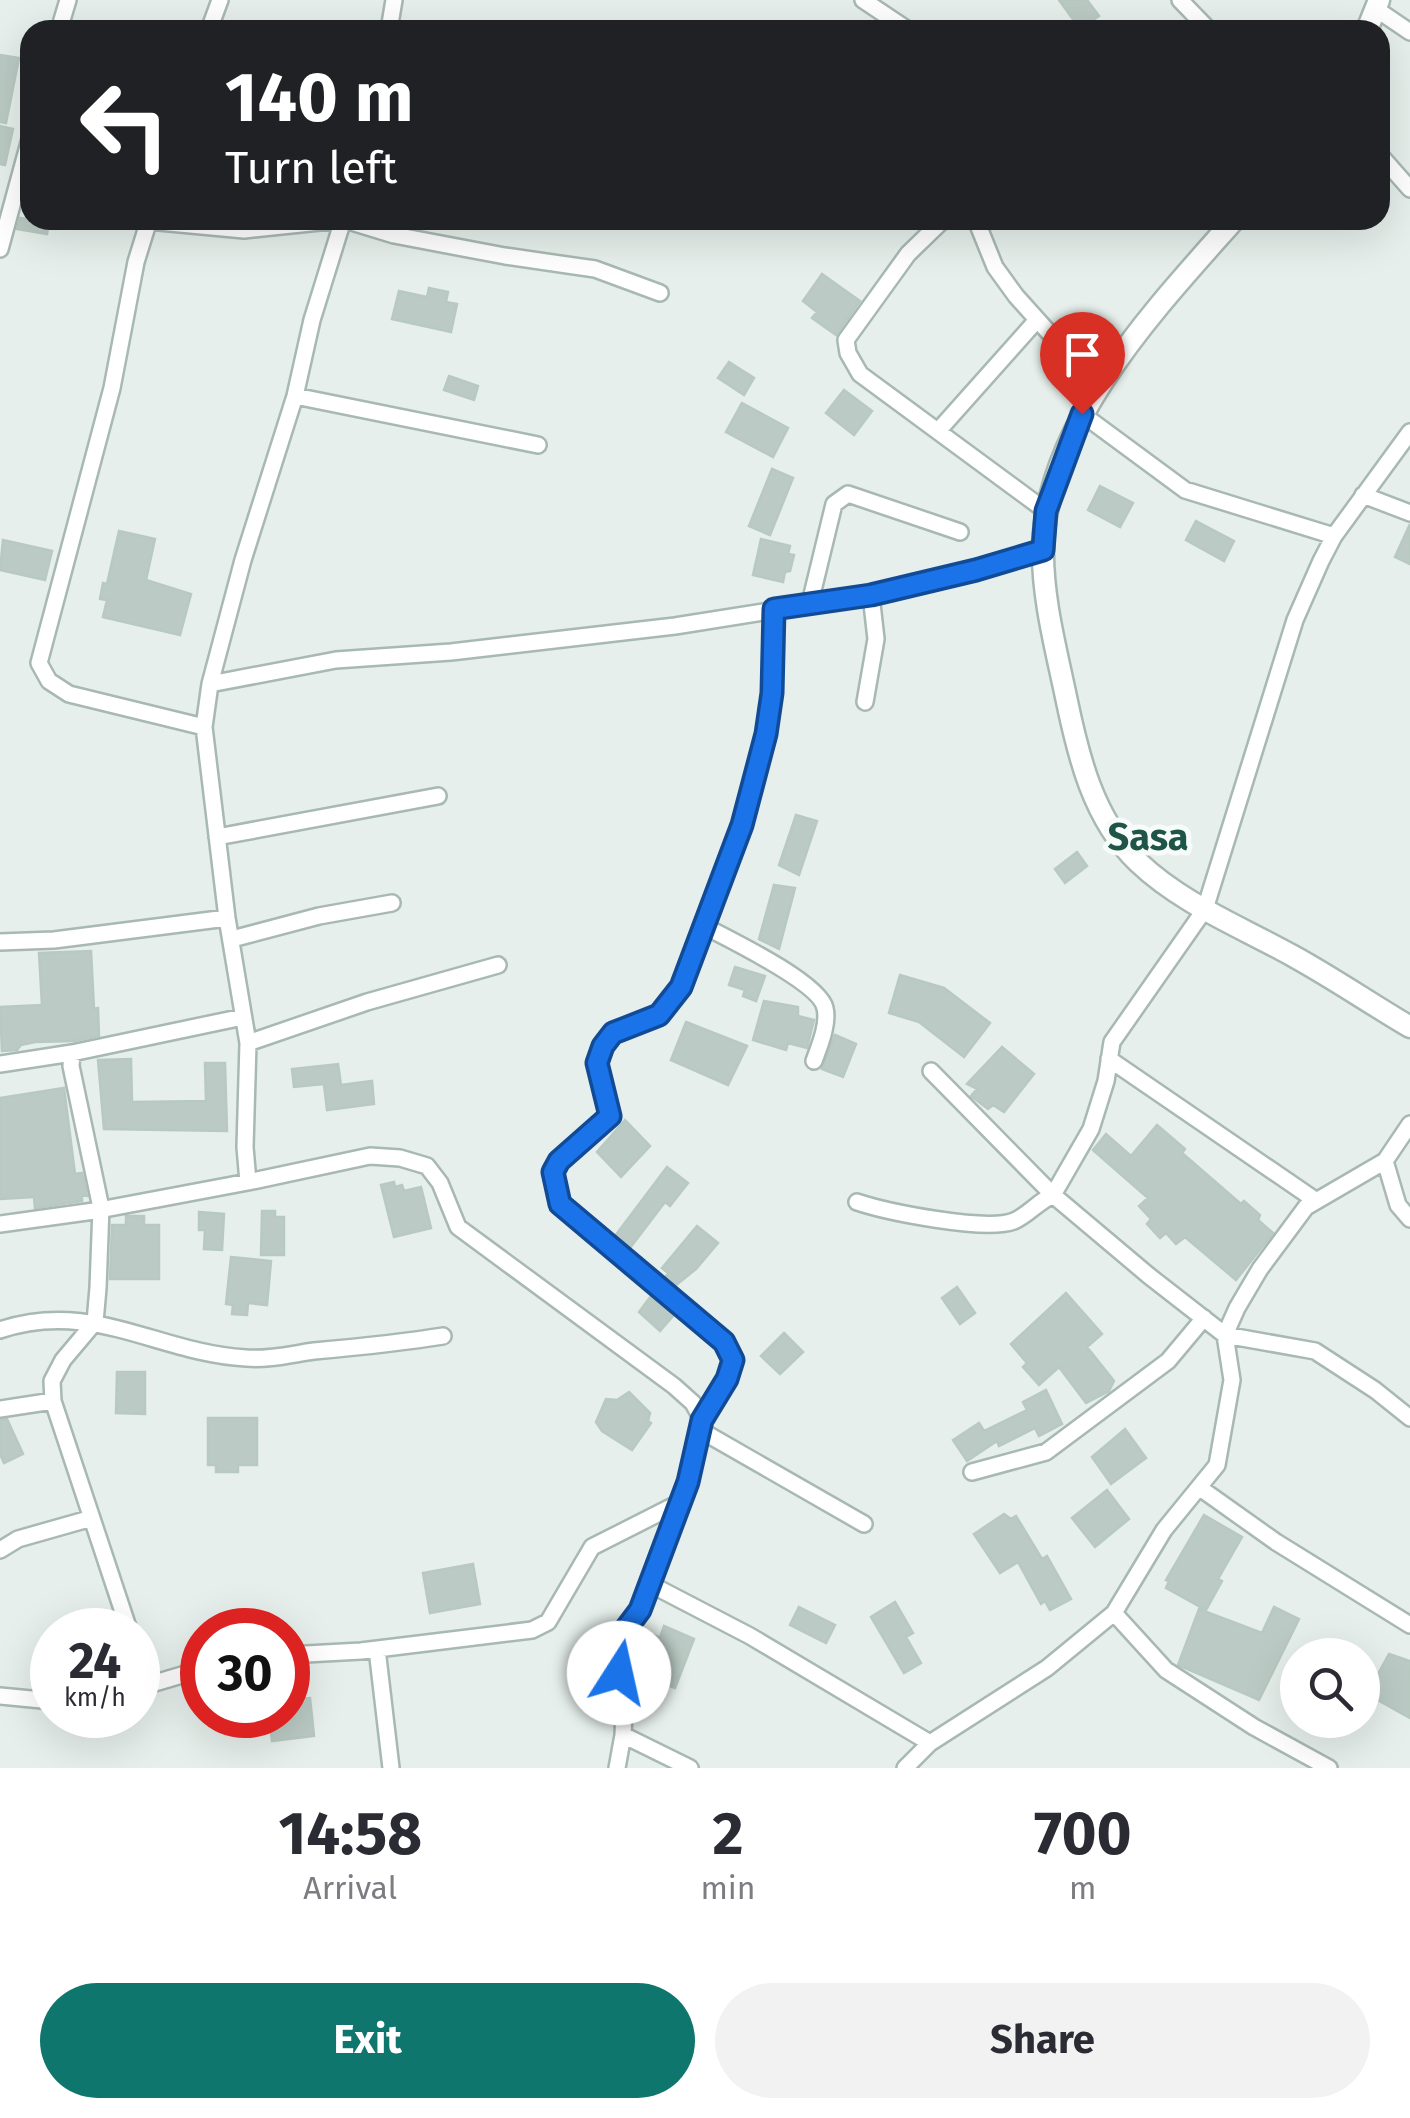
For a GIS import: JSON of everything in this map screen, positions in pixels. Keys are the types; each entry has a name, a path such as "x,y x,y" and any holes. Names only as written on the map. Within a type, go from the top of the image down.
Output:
{"street":[{"path":"862,0 893,20"},
{"path":"1180,0 1199,20"},
{"path":"1378,4 1410,32"},
{"path":"1390,167 1410,190"},
{"path":"0,250 20,176"},
{"path":"145,230 112,388 40,663 49,681 70,694 204,728"},
{"path":"248,1182 248,1043 227,918 204,728 210,684 252,527 295,396 312,320 340,230"},
{"path":"377,230 504,256 595,268 660,294"},
{"path":"932,230 908,254 846,340 848,353 860,374 1046,511"},
{"path":"980,230 995,267 1036,322 1097,386"},
{"path":"1225,230 1097,386 1082,414 1046,511 1043,550 1051,616 1078,753 1096,801 1136,860 1204,909 1298,958 1410,1027"},
{"path":"938,431 1036,322"},
{"path":"295,396 538,445"},
{"path":"1082,414 1186,490 1334,536"},
{"path":"857,1202 926,1220 999,1222 1014,1221 1054,1194 1091,1129 1112,1042 1204,909 1295,620 1334,536 1410,432"},
{"path":"810,603 834,504 848,494 960,532"},
{"path":"1363,495 1410,514"},
{"path":"210,684 336,660 451,652 675,626 871,595 1043,550"},
{"path":"865,702 876,640 871,595"},
{"path":"617,1768 623,1735 624,1688 616,1656 619,1638 640,1610 688,1482 701,1425 727,1379 733,1360 724,1342 560,1204 553,1172 559,1161 610,1116 597,1063 603,1046 613,1033 659,1015 681,987 742,825 766,734 772,693 774,609"},
{"path":"218,836 438,796"},
{"path":"232,939 319,916 392,903"},
{"path":"0,942 54,940 227,918"},
{"path":"704,926 776,965 817,994 826,1008 814,1061"},
{"path":"248,1043 367,1002 498,964"},
{"path":"0,1064 72,1053 243,1016"},
{"path":"72,1053 70,1066 101,1208 95,1322 63,1360 52,1381 52,1401 122,1608"},
{"path":"1109,1059 1314,1200"},
{"path":"931,1071 1054,1194 1225,1335 1314,1352 1362,1381 1410,1418"},
{"path":"905,1768 930,1743 1047,1668 1114,1613 1164,1530 1216,1464 1232,1380 1225,1335 1260,1269 1314,1200 1385,1161 1410,1124"},
{"path":"0,1224 248,1182 370,1156 426,1166 440,1183 458,1227 674,1386 692,1403 701,1425 864,1524"},
{"path":"1385,1161 1398,1204 1410,1219"},
{"path":"972,1472 1046,1452 1168,1361 1204,1318"},
{"path":"0,1330 60,1319 95,1322 207,1353 248,1359 386,1347 443,1336"},
{"path":"0,1409 52,1401"},
{"path":"1200,1488 1276,1542 1410,1625"},
{"path":"310,1654 532,1630 548,1622 592,1547 679,1503"},
{"path":"0,1550 18,1540 92,1518"},
{"path":"650,1584 750,1636 930,1743"},
{"path":"1114,1613 1166,1670 1254,1727 1328,1768"},
{"path":"377,1649 392,1768"},
{"path":"0,1696 30,1699"},
{"path":"623,1735 690,1768"}],"building":[{"path":"1059,0 1087,0 1099,16 1093,20 1073,20"},
{"path":"0,55 19,58 6,123 0,122"},
{"path":"0,126 13,129 5,165 0,164"},
{"path":"822,274 860,301 836,335 812,318 817,312 803,301"},
{"path":"429,288 448,292 446,302 457,304 451,332 392,319 399,291 427,297"},
{"path":"729,362 754,378 744,395 718,378"},
{"path":"449,376 478,386 474,400 444,390"},
{"path":"844,390 872,411 854,435 826,413"},
{"path":"742,403 788,428 773,457 726,432"},
{"path":"772,469 793,478 770,535 749,526"},
{"path":"1100,486 1133,503 1120,527 1088,510"},
{"path":"1196,521 1234,541 1224,561 1186,540"},
{"path":"1410,524 1410,564 1395,557"},
{"path":"119,531 155,539 146,580 191,594 180,635 103,617 107,600 100,599"},
{"path":"761,539 790,546 788,554 794,555 783,582 753,575"},
{"path":"3,540 52,551 45,580 0,570"},
{"path":"796,815 817,821 799,875 779,865"},
{"path":"1077,852 1087,866 1065,883 1055,869"},
{"path":"774,885 795,888 779,949 759,939"},
{"path":"91,951 99,1036 35,1042 2,1051 0,1007 42,1005 39,953"},
{"path":"735,967 765,976 756,1001 743,996 745,990 729,985"},
{"path":"900,975 944,988 990,1023 964,1057 919,1022 889,1013"},
{"path":"764,1001 798,1007 798,1016 814,1020 807,1048 788,1043 786,1050 753,1040"},
{"path":"686,1022 747,1046 728,1085 671,1060"},
{"path":"835,1035 856,1044 843,1077 822,1069"},
{"path":"1002,1047 1034,1074 1004,1112 993,1105 988,1109 971,1096 977,1089 967,1084"},
{"path":"131,1059 132,1102 206,1101 205,1063 225,1063 227,1131 104,1129 98,1060"},
{"path":"338,1064 341,1085 372,1081 374,1104 327,1110 324,1084 294,1087 292,1069"},
{"path":"64,1088 75,1174 82,1173 87,1196 82,1195 82,1201 35,1208 34,1197 0,1199 0,1098"},
{"path":"625,1120 650,1146 621,1177 597,1152"},
{"path":"1157,1125 1185,1149 1182,1153 1241,1204 1244,1201 1260,1215 1258,1220 1273,1233 1236,1280 1185,1237 1176,1244 1166,1233 1160,1238 1147,1224 1151,1219 1139,1206 1148,1198 1093,1150 1106,1134 1131,1156"},
{"path":"667,1167 688,1183 670,1206 665,1202 630,1248 615,1236"},
{"path":"394,1182 395,1187 402,1185 404,1191 421,1187 431,1228 394,1237 381,1185"},
{"path":"262,1211 275,1211 275,1217 284,1217 284,1255 261,1255"},
{"path":"199,1212 224,1214 222,1250 204,1249 205,1230 199,1230"},
{"path":"126,1216 144,1216 144,1225 159,1225 159,1279 110,1279 112,1225 126,1225"},
{"path":"697,1226 718,1243 675,1286 665,1278 668,1273 662,1268"},
{"path":"231,1257 271,1261 267,1305 248,1303 247,1315 232,1314 233,1305 226,1304"},
{"path":"957,1287 975,1313 960,1324 942,1298"},
{"path":"1066,1293 1102,1334 1087,1347 1114,1381 1109,1391 1086,1403 1059,1367 1039,1385 1023,1367 1027,1363 1011,1344"},
{"path":"651,1296 674,1315 660,1331 639,1312"},
{"path":"784,1333 803,1352 780,1374 761,1356"},
{"path":"117,1372 145,1372 145,1414 116,1413"},
{"path":"1046,1390 1062,1424 1039,1436 1035,1428 999,1446 997,1441 967,1461 953,1440 979,1423 984,1431 1027,1410 1023,1402"},
{"path":"629,1392 650,1413 651,1423 632,1450 602,1431 596,1422 606,1399 617,1400"},
{"path":"208,1418 257,1418 257,1465 238,1465 238,1472 216,1472 216,1465 208,1465"},
{"path":"7,1419 23,1454 4,1463 0,1454 0,1420"},
{"path":"1125,1429 1146,1458 1111,1484 1092,1457"},
{"path":"1107,1490 1129,1519 1095,1547 1072,1518"},
{"path":"1004,1514 1011,1519 1016,1516 1042,1559 1047,1556 1071,1599 1050,1610 1045,1601 1041,1604 1018,1562 1000,1573 974,1534"},
{"path":"1204,1515 1242,1537 1206,1610 1166,1588 1166,1580"},
{"path":"473,1564 480,1604 430,1613 423,1573"},
{"path":"895,1602 913,1633 906,1637 921,1663 904,1673 871,1617"},
{"path":"799,1607 835,1625 826,1643 790,1625"},
{"path":"1274,1607 1299,1619 1290,1638 1280,1638 1280,1657 1259,1700 1178,1665 1199,1609 1262,1633"},
{"path":"664,1626 694,1639 675,1688 642,1674 649,1657 642,1651 649,1633 660,1638"},
{"path":"1389,1654 1410,1661 1410,1718 1380,1701 1380,1670"},
{"path":"310,1698 314,1736 310,1736"}],"district":[{"name":"Sasa","path":"1148,837"}],"route":[{"path":"619,1673 619,1638 640,1610 688,1482 702,1420 727,1379 733,1360 724,1342 560,1204 553,1172 559,1161 610,1116 597,1063 603,1046 613,1033 659,1015 681,987 742,825 766,734 772,693 774,609 871,595 1043,550 1046,511 1082,414"}]}
